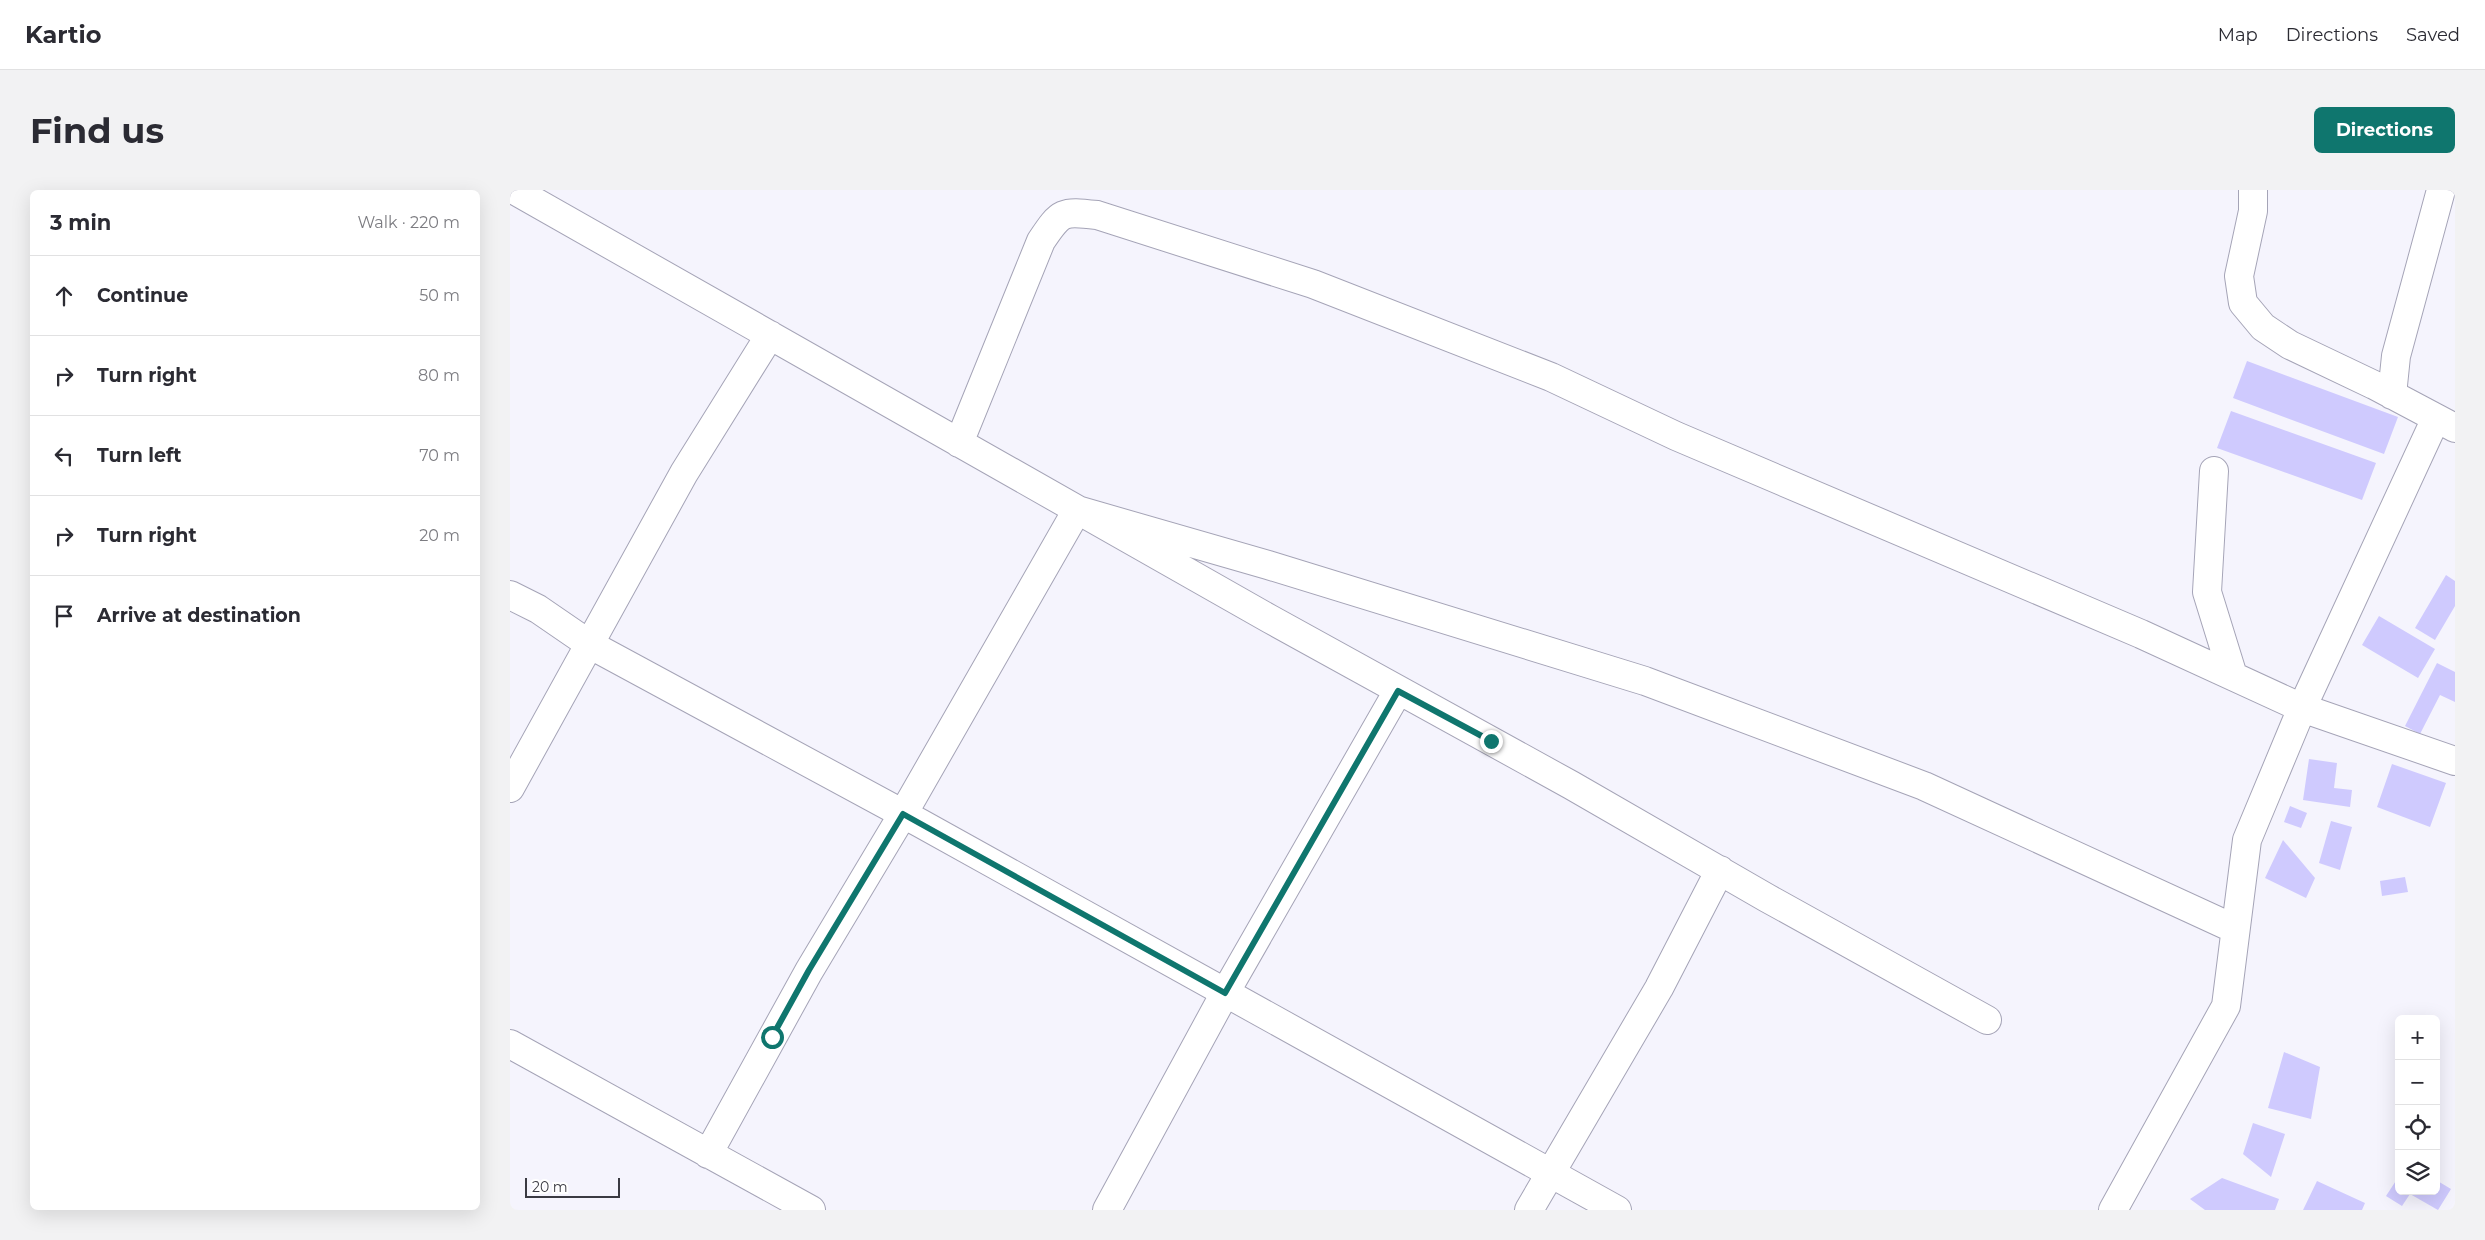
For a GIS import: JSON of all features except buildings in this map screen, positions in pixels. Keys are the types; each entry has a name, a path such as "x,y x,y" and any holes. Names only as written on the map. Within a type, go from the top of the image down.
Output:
{"street":[{"path":"514,190 1398,691 1571,785 1987,1020"},
{"path":"2113,1210 2226,1006 2247,840 2302,708 2446,423 2392,394 2290,345 2263,327 2243,303 2239,276 2252,211 2253,190"},
{"path":"2392,394 2396,356 2441,190"},
{"path":"959,443 1041,241 1054,222 1069,212 1097,215 1313,284 1551,377 1676,436 2141,634 2302,708 2455,761"},
{"path":"510,788 684,473 770,335"},
{"path":"2214,471 2207,592 2233,676"},
{"path":"708,1154 809,970 903,814 1077,510"},
{"path":"1077,510 1268,565 1645,681 1924,786 2235,929"},
{"path":"510,595 538,609 590,644 903,814 1550,1171 1617,1210"},
{"path":"1107,1210 1225,993 1398,691"},
{"path":"1529,1210 1550,1171 1659,988 1720,870"},
{"path":"510,1044 811,1210"}],"route":[{"path":"772,1037 809,970 903,814 1225,993 1398,691 1491,741"}]}
